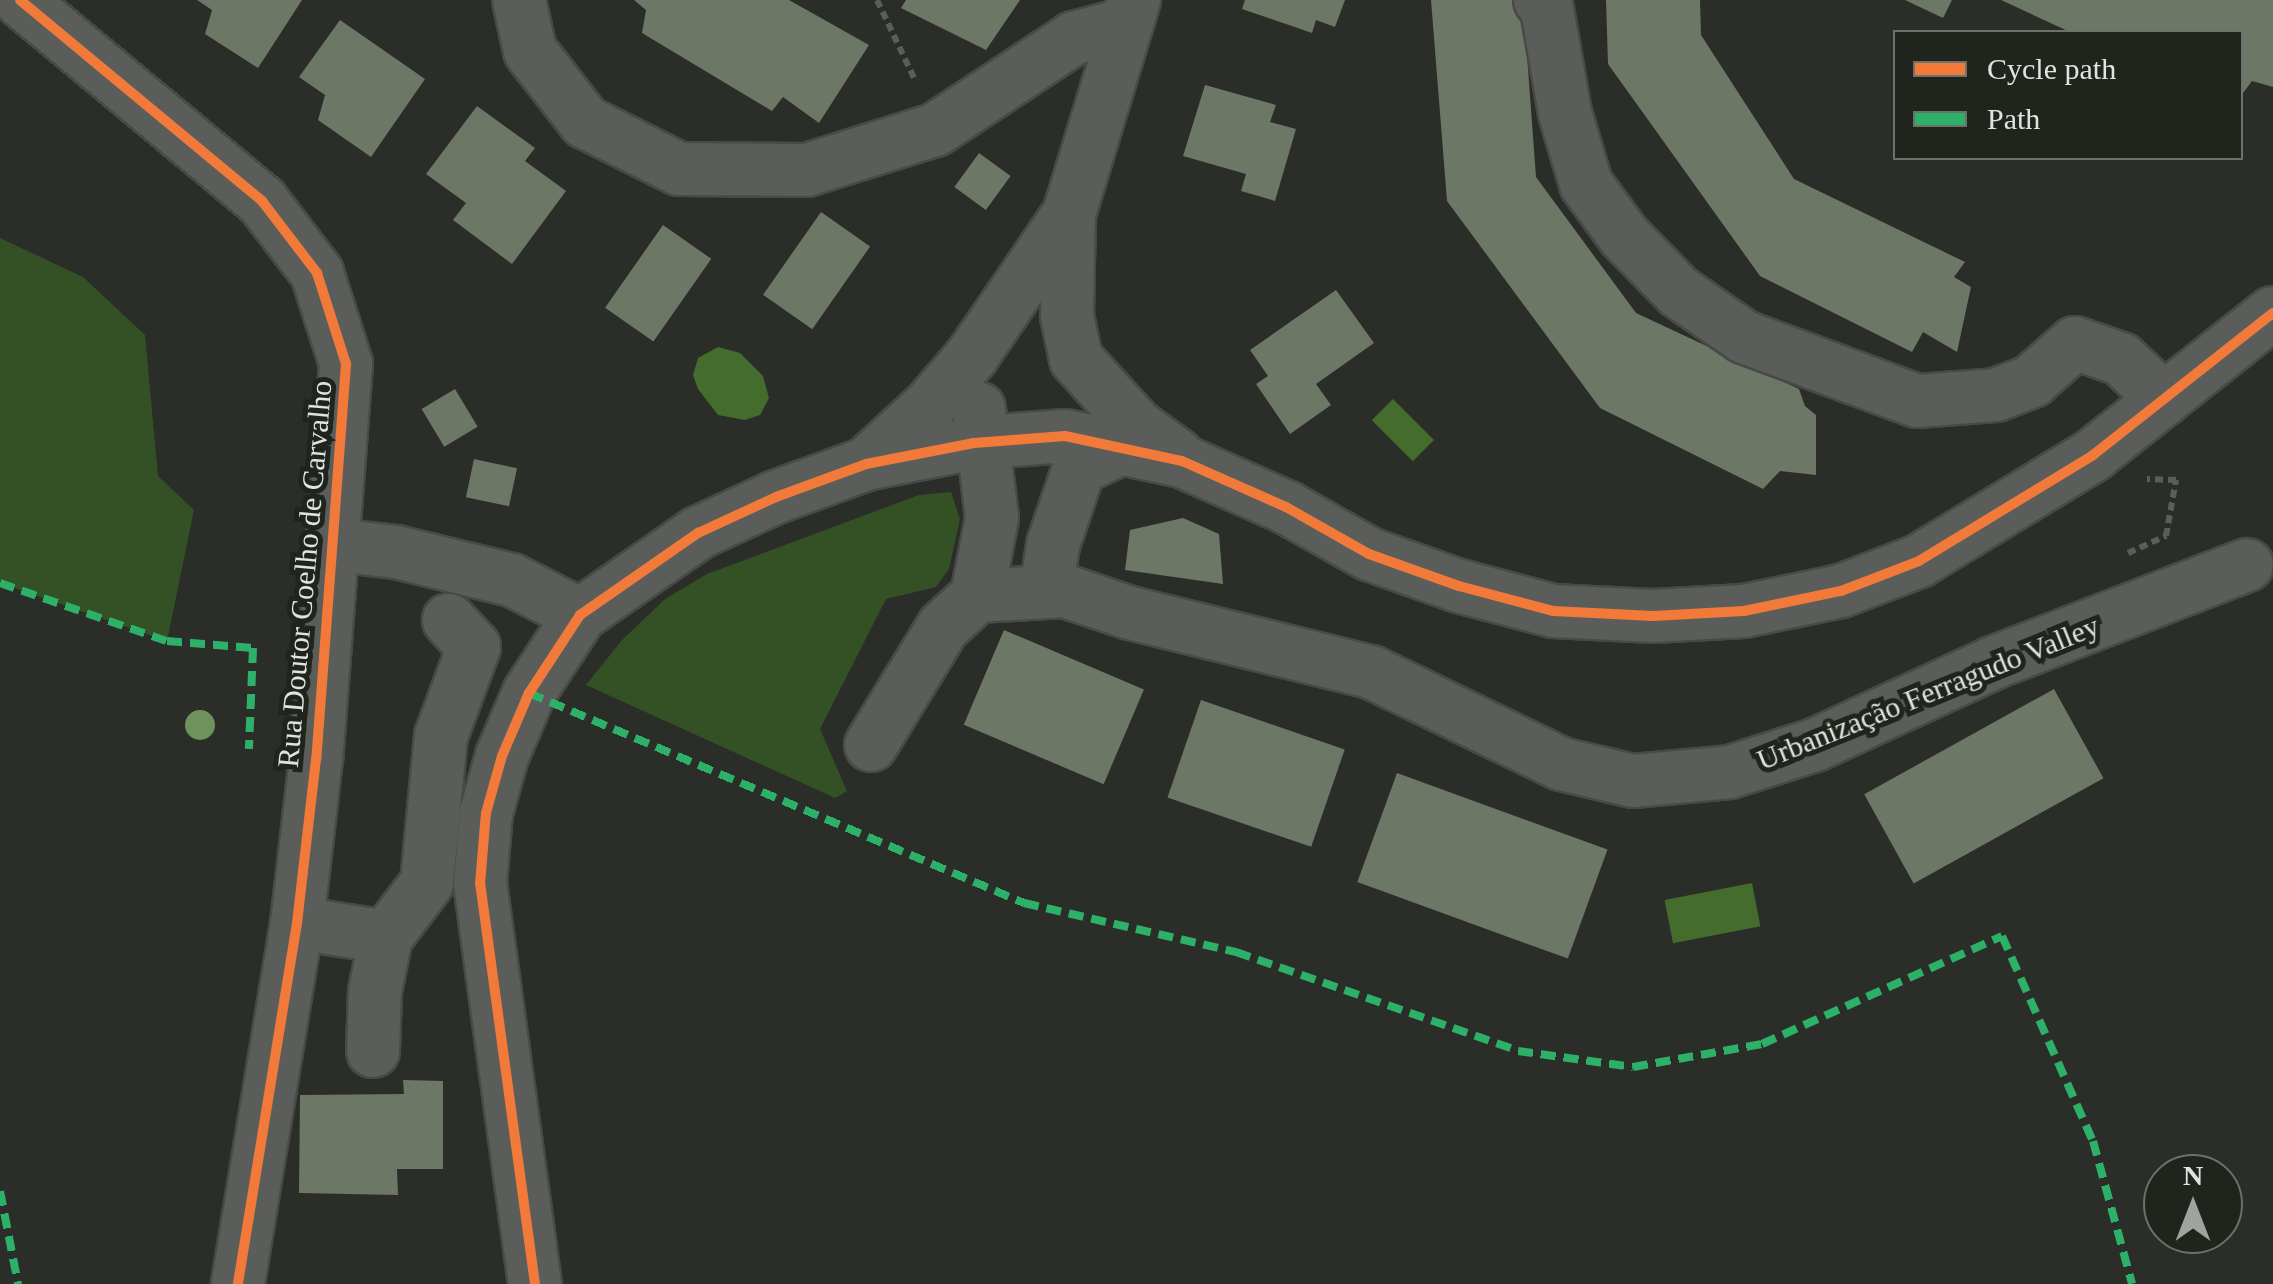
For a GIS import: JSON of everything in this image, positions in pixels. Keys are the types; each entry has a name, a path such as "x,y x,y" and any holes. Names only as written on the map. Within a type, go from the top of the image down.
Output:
{"street":[{"name":"Rua Doutor Coelho de Carvalho","path":"20,0 262,201 318,273 346,364 334,545 297,922 238,1284"},
{"path":"519,0 530,52 585,122 679,168 807,170 935,130 1074,38 1129,12"},
{"path":"1540,0 1547,9 1564,113 1586,184 1624,236 1679,292 1744,337 1917,401 1996,395 2032,381 2075,344 2121,359 2164,399"},
{"path":"987,442 1067,404 1076,358 1067,316 1069,214 1129,12"},
{"path":"866,464 931,404 1018,291 1069,214"},
{"path":"871,745 943,627 977,596 992,518 987,442 977,389 1018,291"},
{"path":"534,1284 480,884 486,813 502,756 529,693 580,614 698,532 776,496 866,464 987,442 1065,436 1191,465 1286,507 1369,554 1459,586 1552,611 1653,616 1744,611 1841,591 1919,561 2093,455 2273,313"},
{"path":"1076,358 1137,426 1191,465"},
{"path":"1046,592 1052,545 1080,468 1120,449"},
{"path":"334,545 396,552 512,580 580,614"},
{"name":"Urbanização Ferragudo Valley","path":"977,596 1065,591 1130,613 1371,672 1561,764 1633,781 1730,772 1814,745 1993,663 2248,565"},
{"path":"373,1052 375,991 386,937 427,883 442,736 474,647 449,620"},
{"path":"297,922 386,937"}],"path":[{"path":"878,0 916,82"},
{"path":"2124,556 2137,545 2166,536 2176,480 2138,478"}],"shaded area":[{"path":"0,238 83,277 145,335 158,476 194,510 167,641 0,583"},
{"path":"718,347 740,353 763,376 769,398 760,415 745,420 718,415 698,389 693,375 698,358"},
{"path":"1393,399 1434,440 1413,461 1372,420"},
{"path":"951,492 960,519 949,569 936,587 886,599 820,729 847,791 835,798 586,685 622,640 665,599 707,574 919,495"},
{"path":"1752,883 1760,926 1673,943 1665,900"}],"building":[{"path":"197,0 302,0 258,68 205,34 212,10"},
{"path":"634,0 789,0 869,45 819,123 783,97 772,111 642,33 646,10"},
{"path":"906,0 1020,0 986,50 901,8"},
{"path":"1245,0 1345,0 1335,27 1316,20 1312,33 1242,9"},
{"path":"1431,0 1523,0 1536,177 1636,313 1799,389 1805,406 1816,415 1816,475 1780,471 1763,489 1600,408 1447,201"},
{"path":"1606,0 1700,0 1701,35 1794,179 1965,262 1954,277 1971,287 1957,352 1923,332 1912,352 1760,276 1608,64"},
{"path":"1905,0 1952,0 1943,18"},
{"path":"2001,0 2273,0 2273,87 2252,81 2243,93 2243,30 2066,30"},
{"path":"340,20 425,79 371,157 318,120 325,95 299,77"},
{"path":"1205,85 1276,105 1270,122 1296,129 1275,201 1241,191 1246,174 1183,156"},
{"path":"477,106 535,148 525,161 566,191 512,264 453,220 466,203 426,174"},
{"path":"979,153 1011,176 986,210 954,187"},
{"path":"821,212 870,246 812,329 763,295"},
{"path":"663,225 711,259 653,342 605,308"},
{"path":"1336,290 1374,343 1316,384 1331,405 1290,434 1256,384 1268,376 1250,350"},
{"path":"455,389 478,427 444,447 422,409"},
{"path":"474,459 517,468 509,506 466,497"},
{"path":"1183,518 1219,534 1223,584 1125,570 1130,530"},
{"path":"1004,630 1144,689 1104,784 964,725"},
{"path":"2054,689 2103,778 1914,883 1864,794"},
{"path":"1201,700 1345,749 1311,847 1167,797"},
{"path":"1397,773 1607,850 1568,959 1357,882"},
{"path":"403,1080 443,1081 443,1169 397,1169 398,1195 299,1193 300,1095 404,1094"}],"marked path":[{"path":"0,583 167,641 253,648 249,749"},
{"path":"529,693 1024,903 1236,952 1518,1051 1633,1067 1762,1044 2002,936 2093,1141 2132,1284"},
{"path":"0,1191 18,1284"}],"cycle path":[{"path":"20,0 262,201 317,273 346,364 316,759 297,923 238,1284"},
{"path":"535,1284 480,884 486,813 502,756 529,693 580,615 698,533 776,497 866,464 974,443 1065,436 1182,461 1286,507 1369,554 1459,586 1553,611 1653,616 1744,611 1841,591 1919,561 2093,455 2273,313"}]}
